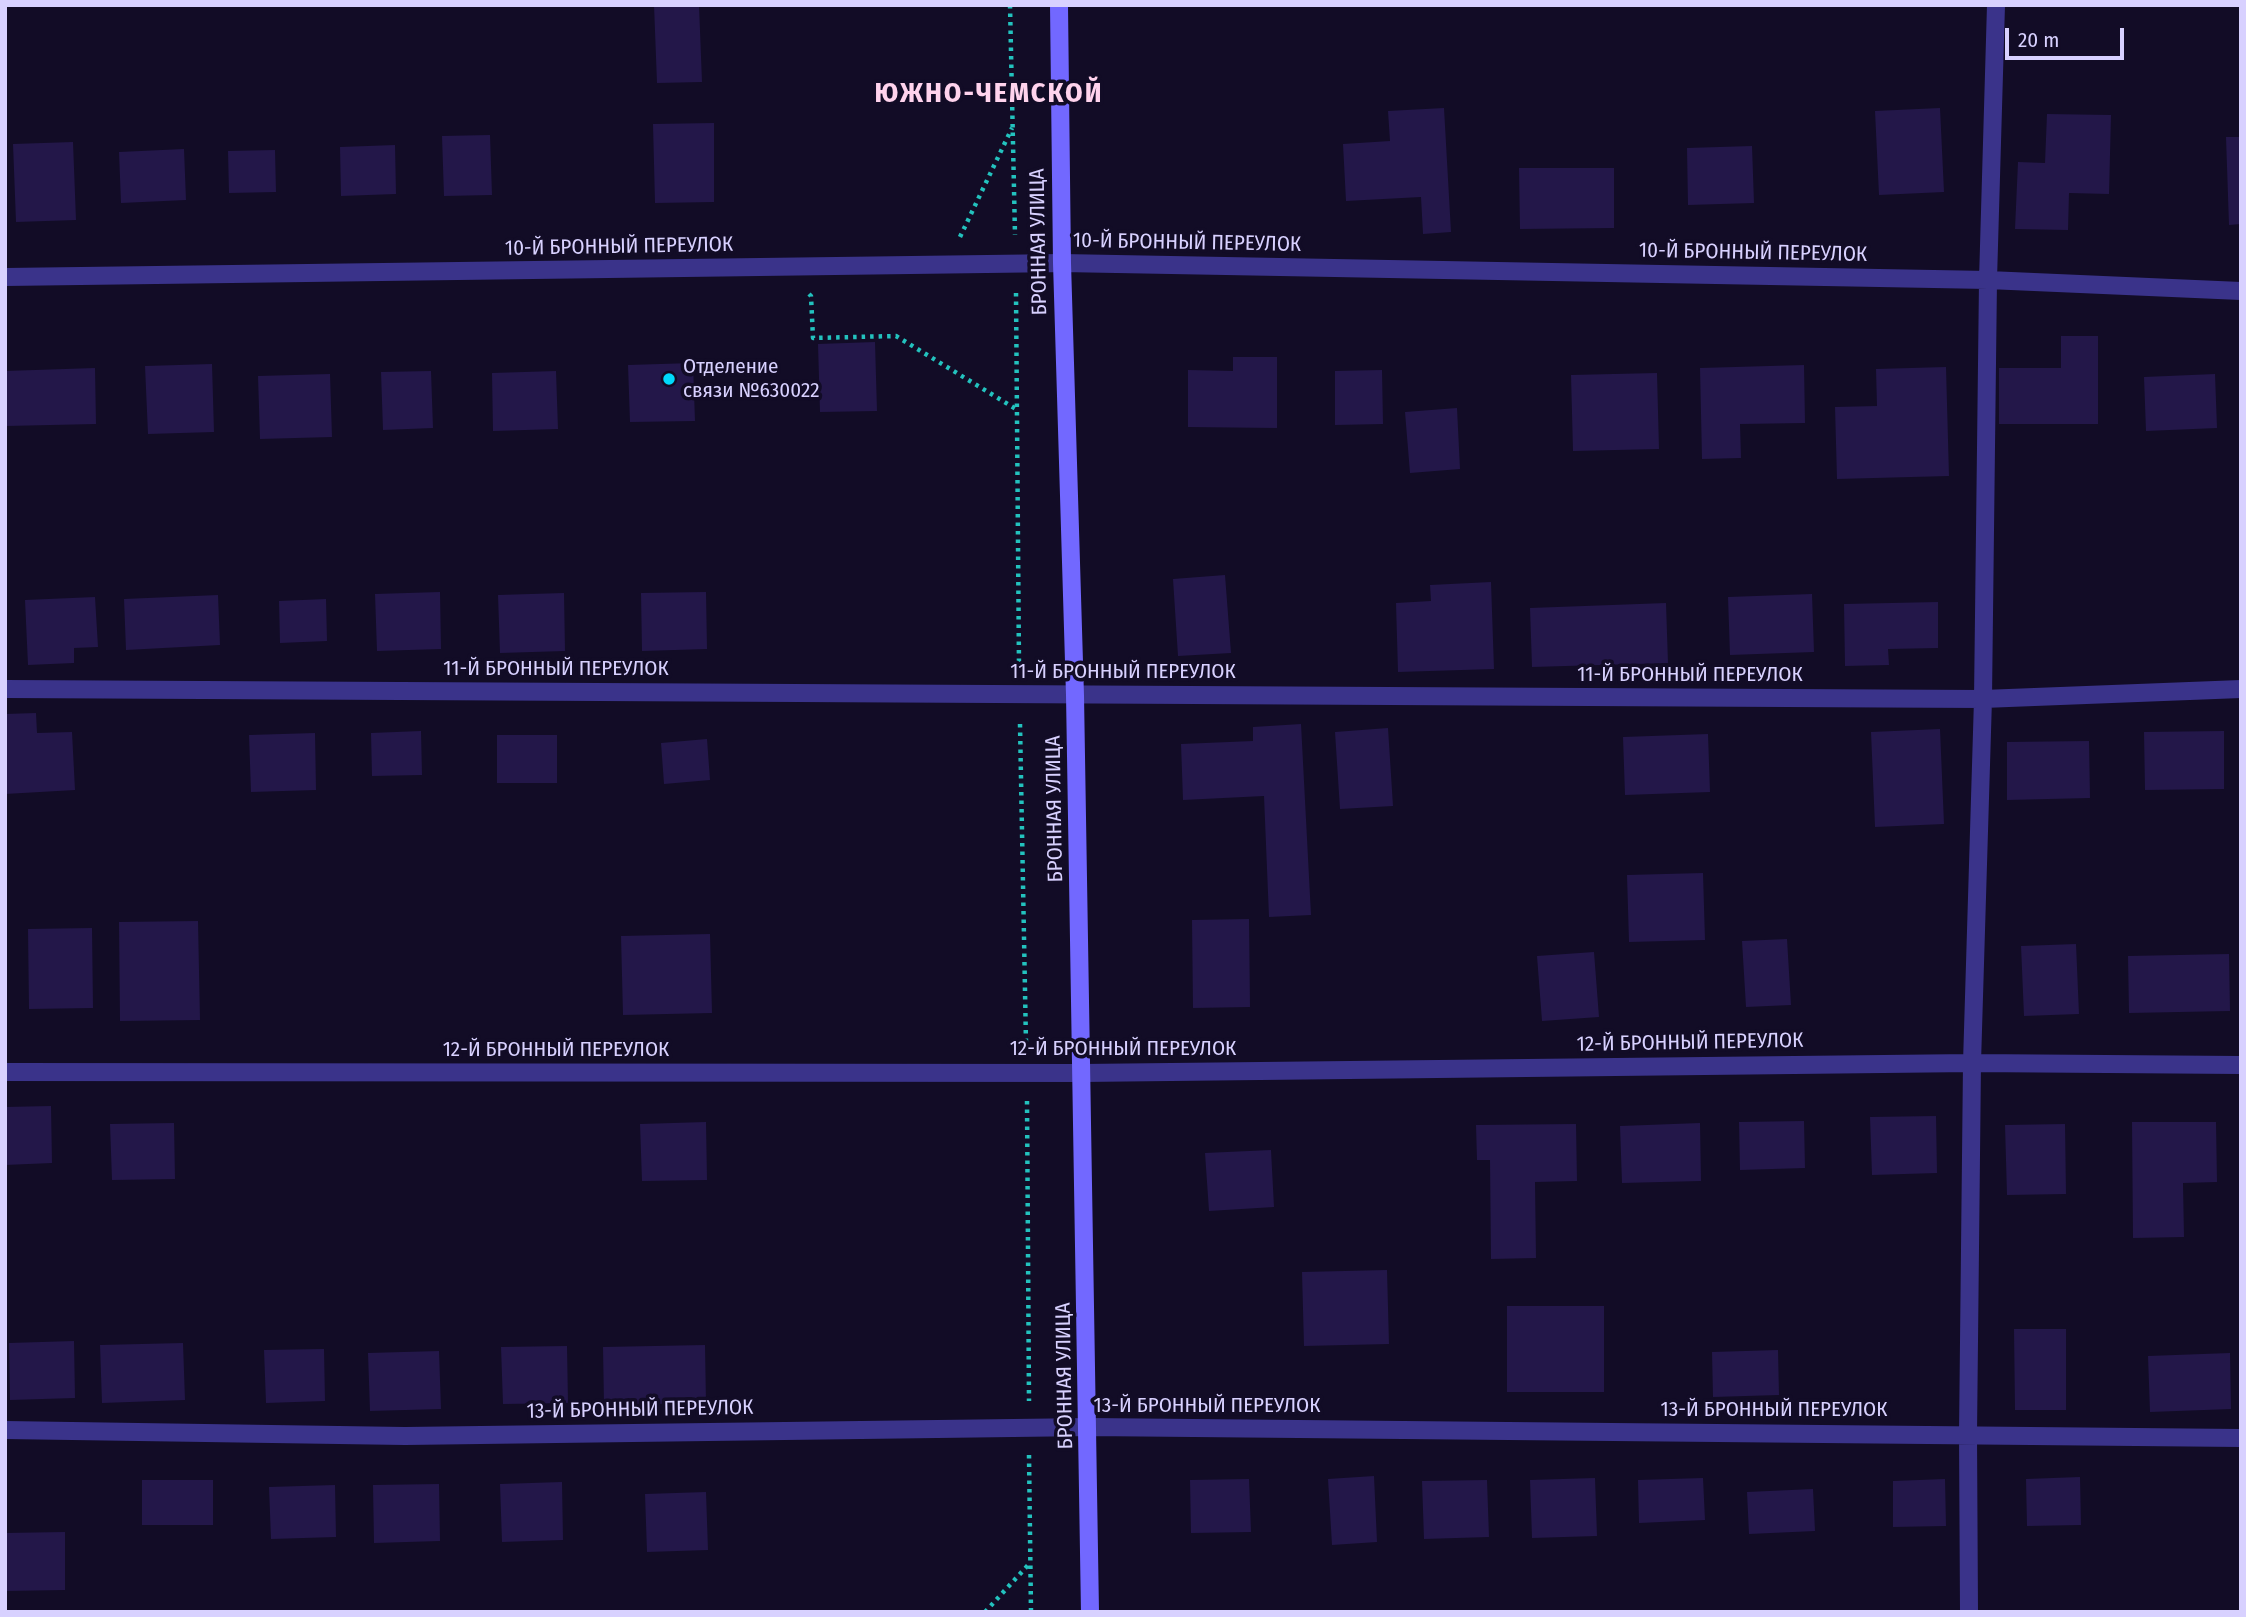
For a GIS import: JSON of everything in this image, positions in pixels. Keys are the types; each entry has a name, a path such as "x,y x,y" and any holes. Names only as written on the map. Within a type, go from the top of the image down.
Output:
{"street":[{"name":"БРОННАЯ УЛИЦА","path":"1059,5 1062,264 1075,695 1090,1612"},
{"path":"1969,1612 1972,1063 1983,699 1988,280 1996,5"},
{"name":"10-Й БРОННЫЙ ПЕРЕУЛОК","path":"5,277 1062,264 1988,280 2241,290"},
{"name":"11-Й БРОННЫЙ ПЕРЕУЛОК","path":"5,689 1983,699 2241,689"},
{"name":"12-Й БРОННЫЙ ПЕРЕУЛОК","path":"5,1072 1082,1073 1972,1063 2241,1065"},
{"name":"13-Й БРОННЫЙ ПЕРЕУЛОК","path":"5,1430 405,1436 1089,1427 2241,1438"}],"path":[{"path":"1010,5 1027,1073 1031,1612"},
{"path":"946,265 1012,127"},
{"path":"786,267 811,296 813,338 896,337 1017,409"},
{"path":"985,1612 1030,1563"}],"building":[{"path":"654,5 699,5 702,82 657,83"},
{"path":"1444,108 1451,232 1423,234 1421,197 1346,201 1343,144 1390,141 1388,111"},
{"path":"1940,108 1944,192 1879,195 1875,111"},
{"path":"2047,114 2111,115 2109,194 2069,193 2068,230 2015,229 2018,162 2045,163"},
{"path":"714,123 714,202 655,203 653,124"},
{"path":"490,135 492,195 444,196 442,136"},
{"path":"2226,137 2241,137 2241,224 2229,225"},
{"path":"73,142 76,220 16,222 13,144"},
{"path":"395,145 396,194 341,196 340,147"},
{"path":"1752,146 1754,203 1688,205 1687,148"},
{"path":"184,149 186,200 121,203 119,152"},
{"path":"275,150 276,192 229,193 228,151"},
{"path":"1519,168 1614,168 1614,228 1520,229"},
{"path":"2061,336 2098,336 2098,424 1999,424 1999,368 2061,368"},
{"path":"875,342 877,411 820,412 818,344"},
{"path":"1233,357 1277,357 1277,428 1188,427 1188,370 1233,371"},
{"path":"693,363 695,421 630,422 628,365"},
{"path":"212,364 214,432 148,434 145,366"},
{"path":"1804,365 1805,423 1740,424 1741,458 1702,459 1700,368"},
{"path":"1946,367 1949,476 1837,479 1835,407 1877,406 1876,369"},
{"path":"95,368 96,424 6,426 5,371"},
{"path":"1382,370 1383,424 1335,425 1335,371"},
{"path":"431,371 433,428 383,430 381,372"},
{"path":"556,371 558,429 493,431 492,373"},
{"path":"1657,373 1659,449 1573,451 1571,375"},
{"path":"330,374 332,437 260,439 258,376"},
{"path":"2215,374 2217,428 2146,431 2144,377"},
{"path":"1457,408 1460,469 1410,473 1405,412"},
{"path":"1225,575 1231,653 1178,656 1173,579"},
{"path":"1491,582 1494,669 1398,672 1396,603 1431,601 1430,585"},
{"path":"440,592 441,649 377,651 375,594"},
{"path":"706,592 707,649 642,651 641,593"},
{"path":"564,593 565,651 500,653 498,595"},
{"path":"1812,594 1814,652 1730,655 1728,597"},
{"path":"218,595 220,645 126,650 124,599"},
{"path":"95,597 98,647 74,648 74,663 28,665 25,600"},
{"path":"326,599 327,641 280,643 279,601"},
{"path":"1938,602 1938,648 1888,649 1889,665 1845,666 1844,604"},
{"path":"1666,603 1668,663 1532,667 1530,608"},
{"path":"36,713 37,733 72,732 75,790 5,794 5,714"},
{"path":"1301,724 1311,915 1269,917 1264,796 1183,800 1181,744 1253,741 1253,727"},
{"path":"1388,728 1393,806 1340,809 1335,732"},
{"path":"1940,729 1944,824 1875,827 1871,732"},
{"path":"421,731 422,775 372,776 371,733"},
{"path":"2224,731 2224,789 2145,790 2144,732"},
{"path":"315,733 316,790 251,792 249,735"},
{"path":"1708,734 1710,792 1625,795 1623,737"},
{"path":"497,735 557,735 557,783 497,783"},
{"path":"707,739 710,780 664,784 661,743"},
{"path":"2089,741 2090,798 2007,800 2007,742"},
{"path":"1703,873 1705,940 1629,942 1627,875"},
{"path":"1249,919 1250,1007 1193,1008 1192,920"},
{"path":"198,921 200,1020 120,1021 119,922"},
{"path":"92,928 93,1008 29,1009 28,929"},
{"path":"710,934 712,1013 623,1015 621,936"},
{"path":"1787,939 1791,1005 1746,1007 1742,941"},
{"path":"2076,944 2079,1014 2024,1016 2021,946"},
{"path":"1594,952 1599,1017 1542,1021 1537,956"},
{"path":"2229,954 2230,1011 2129,1013 2128,956"},
{"path":"51,1106 52,1163 5,1165 5,1107"},
{"path":"1936,1116 1937,1173 1872,1175 1870,1117"},
{"path":"1804,1121 1805,1168 1740,1170 1739,1122"},
{"path":"706,1122 707,1180 642,1181 640,1124"},
{"path":"2132,1122 2216,1122 2217,1182 2183,1183 2184,1237 2133,1238"},
{"path":"174,1123 175,1179 112,1180 110,1124"},
{"path":"1700,1123 1701,1181 1622,1183 1620,1126"},
{"path":"1576,1124 1577,1181 1535,1182 1536,1258 1491,1259 1490,1160 1477,1160 1476,1125"},
{"path":"2065,1124 2066,1194 2007,1195 2005,1125"},
{"path":"1271,1150 1274,1207 1209,1211 1205,1153"},
{"path":"1387,1270 1389,1344 1304,1346 1302,1272"},
{"path":"1507,1306 1604,1306 1604,1392 1507,1392"},
{"path":"2014,1329 2066,1329 2066,1410 2015,1410"},
{"path":"74,1341 75,1398 10,1400 9,1343"},
{"path":"183,1343 185,1400 102,1403 100,1345"},
{"path":"705,1345 706,1403 604,1405 603,1347"},
{"path":"567,1346 568,1403 503,1404 501,1347"},
{"path":"324,1349 325,1401 266,1403 264,1350"},
{"path":"1778,1350 1779,1395 1713,1397 1712,1352"},
{"path":"439,1351 441,1409 370,1411 368,1353"},
{"path":"2230,1353 2231,1409 2150,1412 2148,1356"},
{"path":"1374,1476 1377,1542 1332,1545 1328,1479"},
{"path":"2080,1477 2081,1525 2027,1526 2026,1479"},
{"path":"1595,1478 1597,1536 1532,1538 1530,1480"},
{"path":"1703,1478 1705,1520 1639,1523 1638,1480"},
{"path":"1249,1479 1251,1532 1191,1533 1190,1480"},
{"path":"1945,1479 1946,1526 1893,1527 1893,1481"},
{"path":"142,1480 213,1480 213,1525 142,1525"},
{"path":"1487,1480 1489,1537 1424,1539 1422,1481"},
{"path":"562,1482 563,1540 502,1542 500,1484"},
{"path":"439,1484 440,1541 374,1543 373,1485"},
{"path":"335,1485 336,1537 271,1539 269,1487"},
{"path":"1813,1489 1815,1531 1749,1534 1747,1492"},
{"path":"706,1492 708,1550 647,1552 645,1494"},
{"path":"65,1532 65,1590 5,1591 5,1533"}],"place":[{"name":"Отделение связи №630022","path":"669,379"}],"district":[{"name":"ЮЖНО-ЧЕМСКОЙ","path":"989,94"}]}
